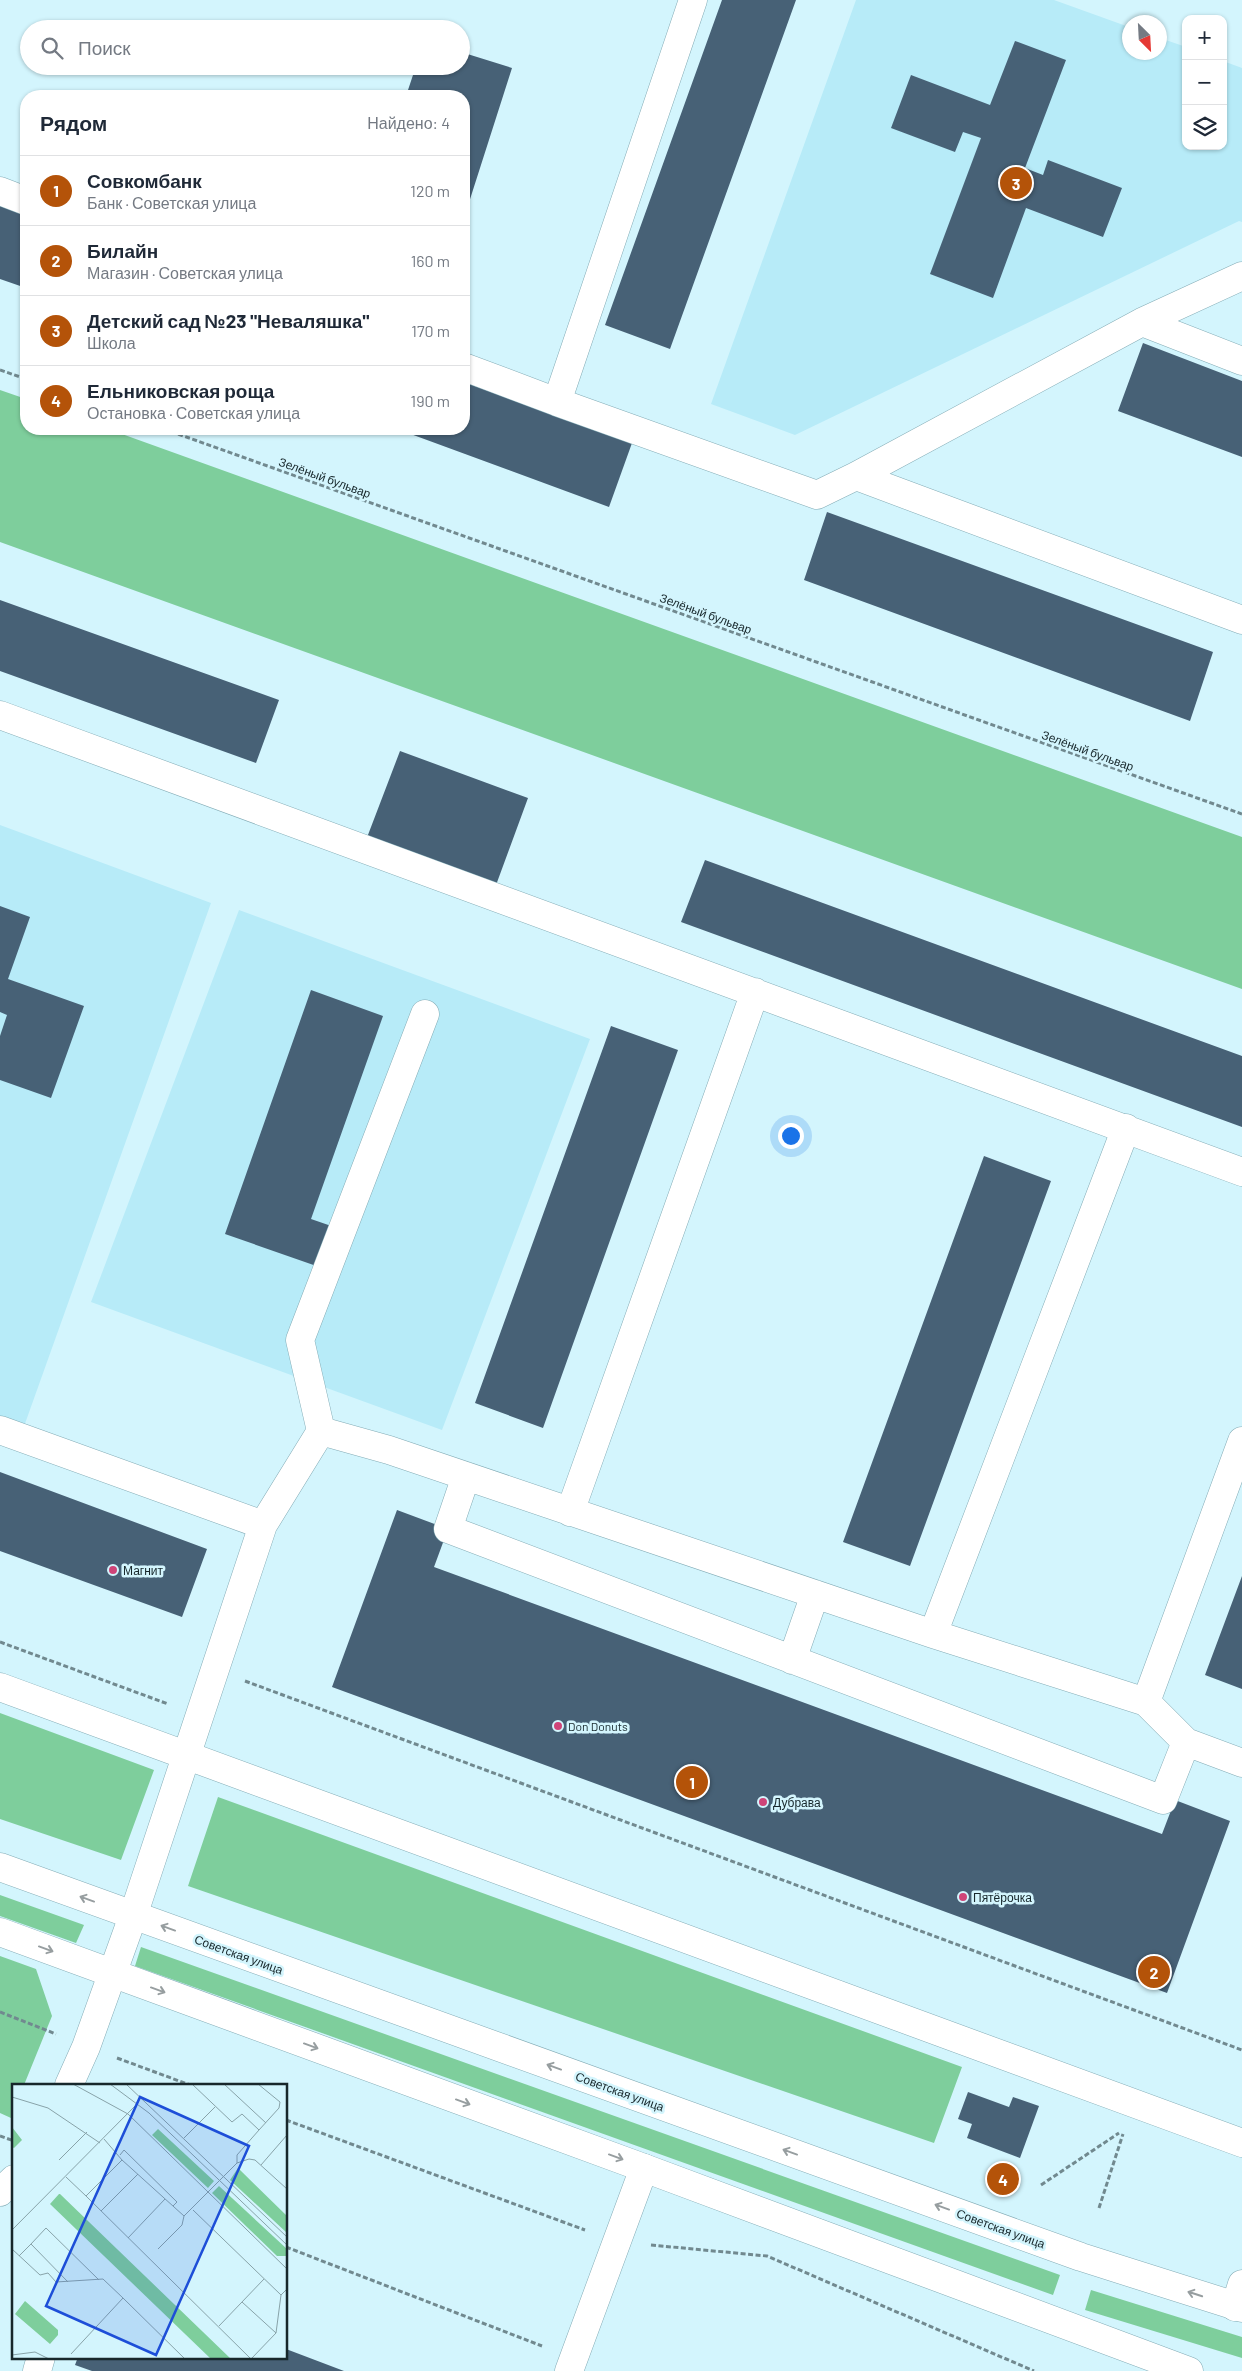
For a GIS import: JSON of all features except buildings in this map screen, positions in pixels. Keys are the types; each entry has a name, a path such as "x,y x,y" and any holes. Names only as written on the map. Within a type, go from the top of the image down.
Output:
{"main road":[{"path":"557,402 693,0"},
{"path":"0,191 20,199"},
{"path":"470,369 816,495 856,476 1142,322 1242,276"},
{"path":"1142,322 1242,361"},
{"path":"856,476 1242,620"},
{"path":"0,715 1242,1172"},
{"path":"570,1512 755,992"},
{"path":"69,2084 86,2047 133,1916 263,1525 322,1431 300,1340 425,1014"},
{"path":"933,1634 1126,1128"},
{"path":"0,1430 263,1525"},
{"path":"322,1431 389,1450 933,1634 1146,1702 1186,1742 1242,1763"},
{"path":"1146,1702 1242,1441"},
{"path":"466,1476 448,1529 1163,1800 1186,1742"},
{"path":"792,1660 815,1594"},
{"path":"0,1687 186,1757 1242,2143"},
{"name":"Советская улица","path":"0,1867 1081,2257 1240,2300"},
{"path":"0,1932 644,2168 1189,2371"},
{"path":"571,2365 644,2168"},
{"path":"0,2192 12,2180"},
{"path":"37,2371 41,2358"}],"path":[{"path":"0,370 20,377"},
{"name":"Зелёный бульвар","path":"181,435 1242,814"},
{"path":"0,1642 199,1715"},
{"path":"214,1669 1242,2050"},
{"path":"288,2121 617,2242 768,2256 1034,2371"},
{"path":"1042,2185 1124,2130 1100,2208"},
{"path":"0,2136 12,2140"},
{"path":"288,2248 571,2365"}],"shaded area":[{"path":"856,0 1054,0 1122,24 1122,60 1167,60 1167,40 1182,46 1182,150 1227,150 1227,62 1242,68 1242,222 1239,221 795,435 711,404"},
{"path":"0,825 211,903 22,1432 0,1423"},
{"path":"239,910 590,1039 442,1430 91,1302"}],"green space":[{"path":"0,390 20,397 20,435 125,435 1242,837 1242,989 0,542"},
{"path":"0,1713 154,1770 121,1860 0,1819"},
{"path":"218,1797 962,2067 934,2143 188,1886"},
{"path":"0,1895 84,1925 76,1943 0,1916"},
{"path":"141,1947 1060,2275 1053,2295 135,1966"},
{"path":"0,1956 36,1969 52,2016 24,2084 12,2084 11,2118 0,2113"},
{"path":"1091,2290 1242,2337 1242,2358 1085,2310"}],"place":[{"name":"Детский сад №23 \"Неваляшка\"","path":"1016,183"},
{"name":"Магнит","path":"113,1570"},
{"name":"Don Donuts","path":"558,1726"},
{"name":"Совкомбанк","path":"692,1782"},
{"name":"Дубрава","path":"763,1802"},
{"name":"Пятёрочка","path":"963,1897"},
{"name":"Билайн","path":"1154,1972"},
{"name":"Ельниковская роща","path":"1003,2179"}]}
